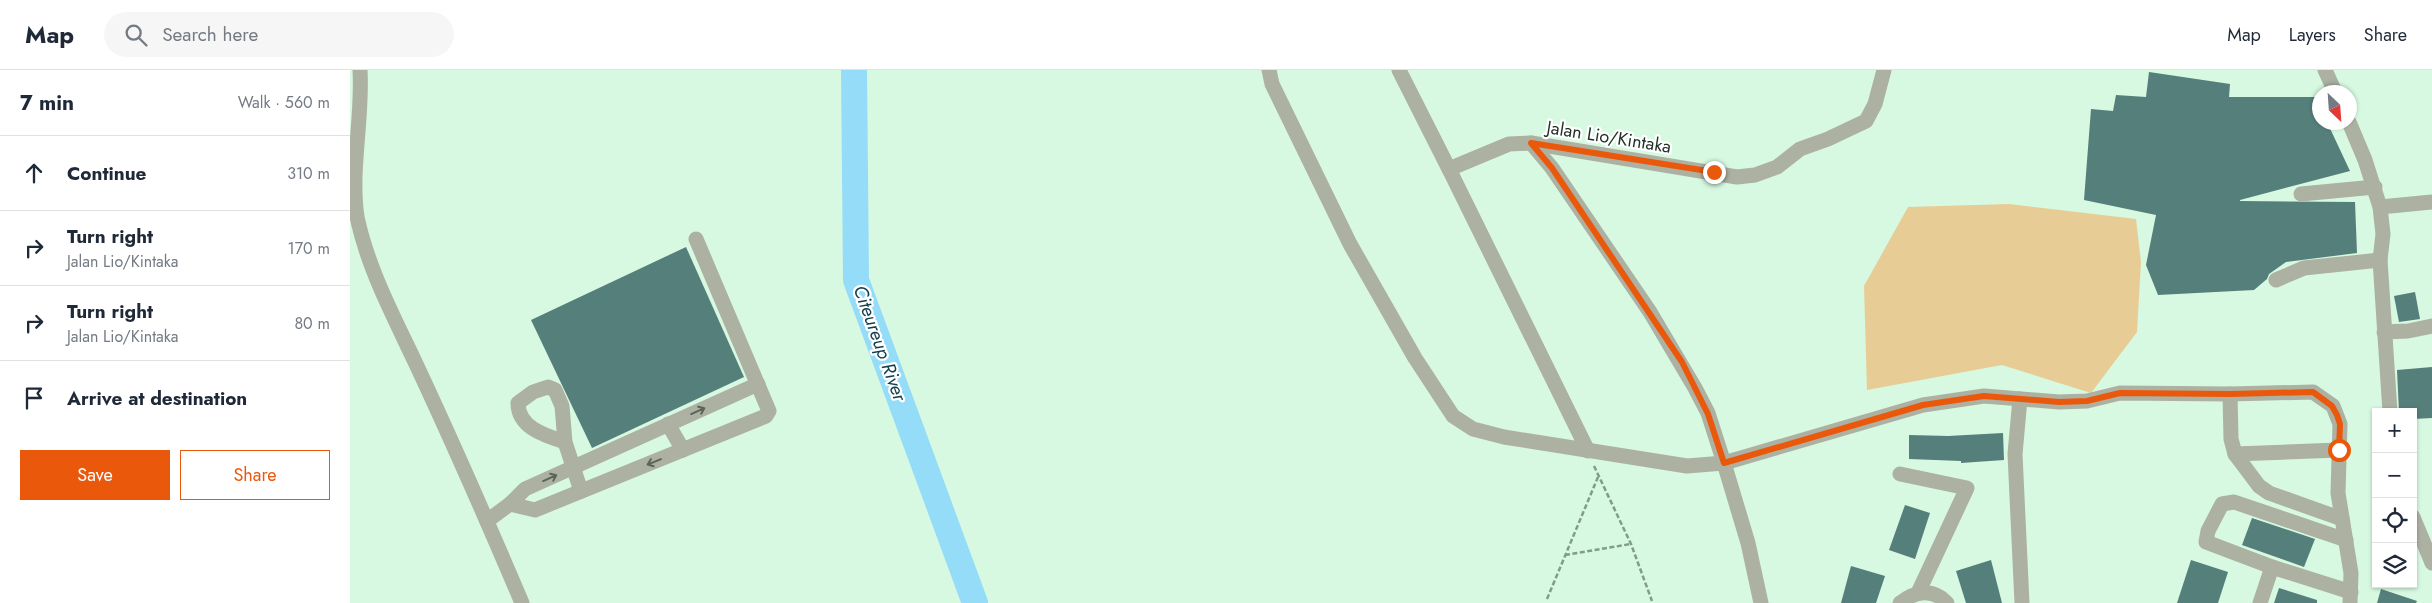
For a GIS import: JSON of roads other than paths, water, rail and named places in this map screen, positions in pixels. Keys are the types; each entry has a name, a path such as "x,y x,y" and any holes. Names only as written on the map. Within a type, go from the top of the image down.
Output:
{"street":[{"path":"360,70 354,190 357,218 364,242 390,311 487,521 522,603"},
{"path":"1269,70 1272,84 1350,244 1415,358 1453,416 1473,429 1504,437 1687,466 1724,463 1923,405 1984,396 2087,401 2120,393 2230,394 2313,392 2332,406 2340,424 2338,493 2346,540 2350,597 2206,542 2208,531 2222,504 2234,502 2346,540"},
{"path":"1399,70 1588,451"},
{"name":"Jalan Lio/Kintaka","path":"1531,143 1737,177 1755,175 1777,167 1800,148 1828,139 1866,121 1875,104 1884,70"},
{"path":"2325,70 2332,85"},
{"path":"2352,130 2375,187 2380,207 2383,234 2380,260 2390,408"},
{"path":"1449,169 1509,144 1531,143"},
{"name":"Jalan Lio/Kintaka","path":"1531,143 1552,168 1682,362 1708,414 1724,463 1733,501 1748,543 1762,603"},
{"path":"2301,194 2375,187"},
{"path":"2380,207 2432,202"},
{"path":"510,504 535,510 766,416 769,411 696,239"},
{"path":"2276,280 2304,268 2380,260"},
{"path":"2384,332 2408,331 2432,326"},
{"path":"487,521 510,504 525,489 758,384"},
{"path":"2230,394 2231,439 2235,454 2259,486 2269,493 2342,519"},
{"path":"2020,399 2015,454 2022,603"},
{"path":"668,424 683,450"},
{"path":"565,442 581,491"},
{"path":"2235,454 2339,450"},
{"path":"1900,474 1967,488 1918,593"},
{"path":"2417,527 2432,563"},
{"path":"2260,603 2272,567"},
{"path":"1900,603 1908,596 1928,592 1938,595 1947,603"}],"waterway":[{"name":"Citeureup River","path":"854,70 856,280 975,603"}]}
